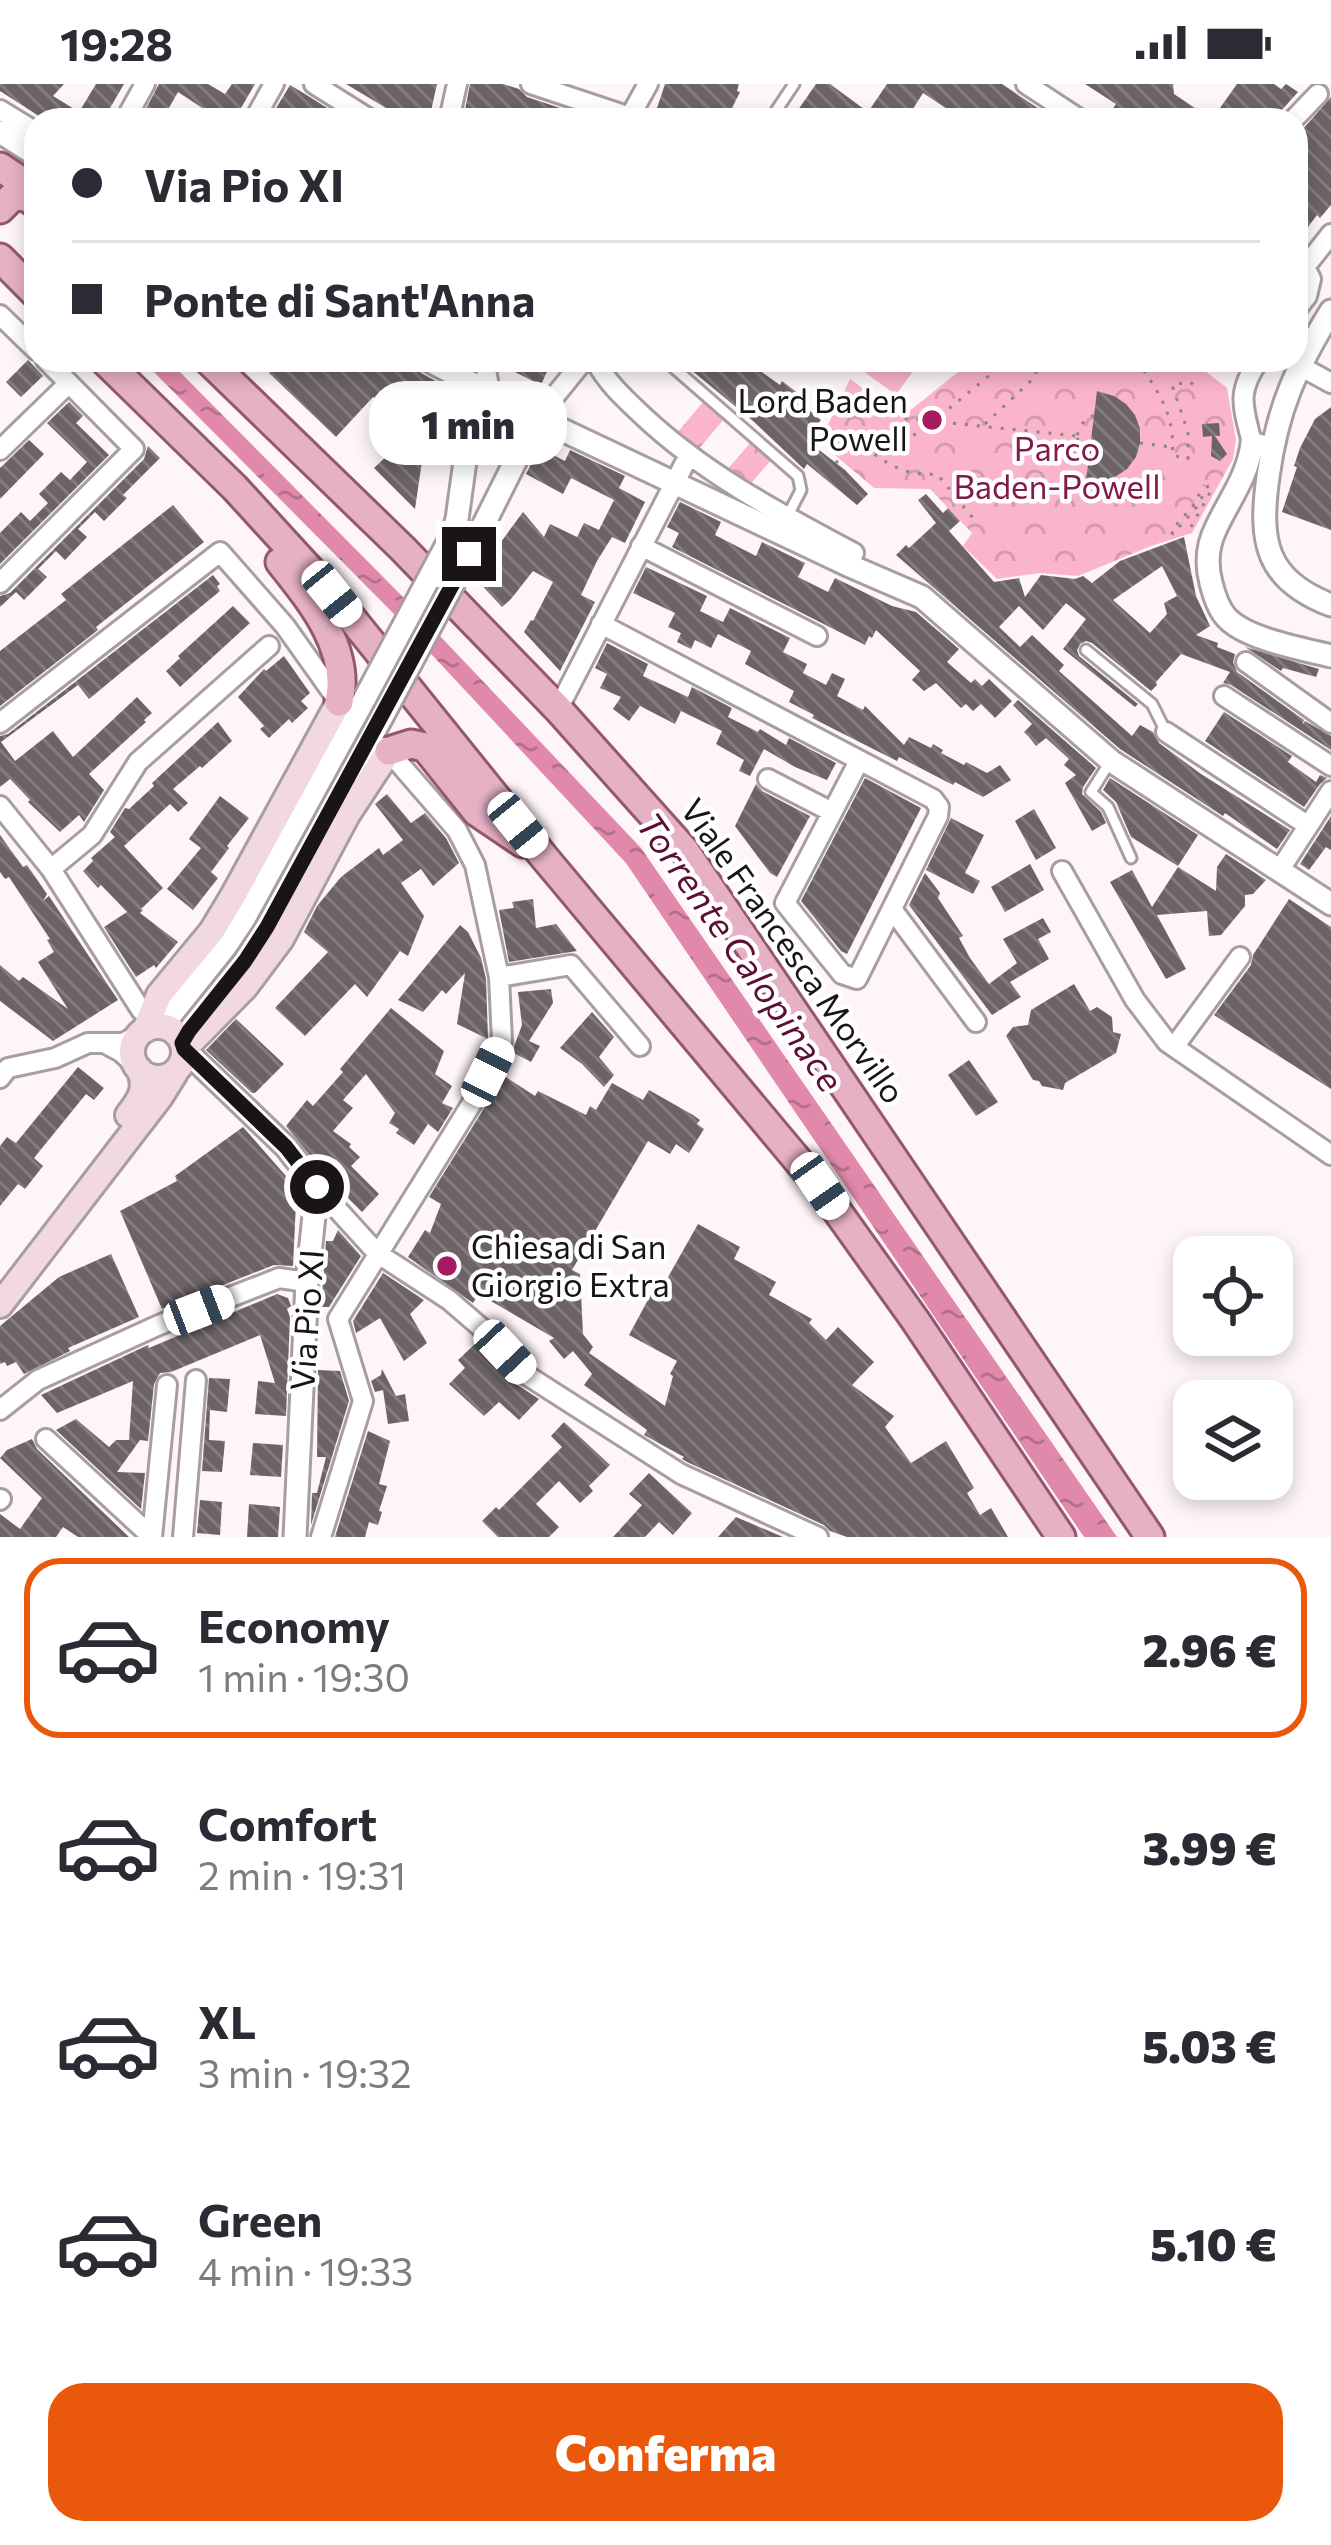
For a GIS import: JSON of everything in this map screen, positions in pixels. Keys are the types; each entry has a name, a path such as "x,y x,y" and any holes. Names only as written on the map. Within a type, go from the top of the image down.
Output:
{"main road":[{"path":"0,167 21,200"},
{"path":"0,258 24,281"},
{"path":"116,372 235,488 332,594 544,857 820,1186 1061,1537"},
{"name":"Viale Francesca Morvillo","path":"220,372 402,548 558,709 685,851 1150,1537"},
{"path":"0,1282 139,1100 144,1088 132,1051 160,995 212,931 349,702 335,646 304,592 247,523 235,488"},
{"path":"138,1068 159,1078 245,987 281,939 386,747 424,747 477,812 544,857"},
{"path":"0,1305 160,1096 180,1055 177,1034 148,1026"}],"street":[{"path":"314,84 350,108"},
{"path":"531,84 599,108"},
{"path":"1026,84 1063,108"},
{"path":"1305,108 1318,94"},
{"path":"1308,257 1331,235"},
{"path":"1308,349 1331,311"},
{"path":"0,315 24,338"},
{"path":"0,583 134,449 59,372"},
{"path":"451,372 537,418 931,603 1111,761 1331,904"},
{"path":"0,723 220,552 349,702 452,535 467,447 490,392 485,372"},
{"path":"586,372 537,418 469,554 267,927 189,1031 180,1055 210,1075 286,1147 377,1252 449,1300 525,1374 682,1474 818,1537"},
{"path":"602,372 628,402 689,455 751,498 854,553 848,565"},
{"path":"1251,372 1241,398 1262,446 1265,542 1286,579 1308,596 1331,605"},
{"path":"1296,372 1280,416 1249,464 1210,543 1208,568 1225,616 1241,628 1331,656"},
{"path":"0,450 69,382"},
{"path":"558,709 689,455"},
{"path":"640,546 817,636"},
{"path":"601,624 933,799 939,807 857,979 842,974 785,902 859,761"},
{"path":"51,868 92,835 139,762 268,646"},
{"path":"1246,662 1331,723"},
{"path":"1224,696 1331,766"},
{"path":"1166,732 1307,825"},
{"path":"321,1537 363,1401 338,1319 472,1102 502,1041 499,977 475,865 458,830 386,747"},
{"path":"768,779 832,812"},
{"path":"1279,871 1331,790"},
{"path":"0,806 51,868 148,1026 123,1042 88,1042 55,1058 2,1069"},
{"path":"1062,871 1135,1000 1167,1042 1331,1155"},
{"path":"892,909 976,1022"},
{"path":"1174,1047 1240,957"},
{"path":"499,977 571,965 640,1046"},
{"path":"104,1043 138,1068"},
{"name":"Via Pio XI","path":"295,1537 307,1282 317,1187"},
{"path":"0,1410 38,1380 159,1325 279,1278 307,1282"},
{"path":"183,1537 196,1380"},
{"path":"46,1439 152,1537 167,1385"}],"lane":[{"path":"679,372 798,476 801,490 788,517"},
{"path":"1086,650 1152,704 1166,732"},
{"path":"1111,761 1090,792 1108,807 1131,858"}],"path":[{"path":"866,393 898,418 933,429 994,372"},
{"path":"983,426 1036,372"},
{"path":"1145,372 1172,422 1172,455 1188,459 1188,432 1172,385 1190,382 1195,386"},
{"path":"856,439 903,443 931,412 941,419 983,426 1077,436"},
{"path":"1089,456 1077,436 1084,421 1094,416"},
{"path":"836,463 856,439"},
{"path":"856,439 900,471 937,474 976,522"},
{"path":"1140,443 1173,447"},
{"path":"1191,527 1212,489 1208,486 1196,508 1173,534 1171,530 1204,485"}],"green space":[{"path":"864,372 912,372 896,395"},
{"name":"Parco Baden-Powell","path":"958,372 1206,372 1227,388 1236,440 1233,459 1192,533 1078,576 1040,573 997,579 963,546 972,533 930,489 874,488 829,450 831,441 823,435 850,379 902,417"},
{"path":"704,401 724,419 697,451 677,433"},
{"path":"751,442 772,459 747,488 726,471"}],"water":[{"path":"154,372 180,372 403,597 641,848 1117,1537 1084,1537 626,863 393,613"}],"building":[{"path":"0,84 64,84 53,96 72,108 26,108 0,91"},
{"path":"96,84 124,84 110,108 81,108"},
{"path":"159,84 208,84 225,94 232,84 255,84 241,108 202,108 178,92 169,108 146,108"},
{"path":"346,84 437,84 432,108 386,108"},
{"path":"470,84 503,84 560,108 465,108"},
{"path":"665,84 739,84 732,108 657,108"},
{"path":"816,84 830,84 863,108 799,108"},
{"path":"887,84 1002,84 1038,108 946,108 923,93 914,108 871,108"},
{"path":"1085,84 1173,84 1174,94 1195,108 1113,108 1116,104"},
{"path":"1237,84 1274,84 1281,89 1286,84 1298,92 1284,108 1220,108"},
{"path":"290,85 327,108 276,108"},
{"path":"1331,97 1331,205 1308,227 1308,123"},
{"path":"24,364 24,372 43,376 21,397 6,382"},
{"path":"420,372 471,400 449,443 427,427 415,509 374,468 392,451 391,397 373,397 336,437 269,373"},
{"path":"515,372 547,372 541,385"},
{"path":"694,372 762,372 780,385 782,381 821,420 814,429 822,436 814,446 868,494 857,505 807,464 804,469"},
{"path":"1097,391 1126,404 1135,415 1140,443 1127,469 1102,481 1086,481"},
{"path":"69,402 83,416 76,423 109,455 0,564 0,533 21,512 30,521 48,503 39,494 61,472 70,480 87,462 47,423"},
{"path":"1331,407 1331,530 1282,512 1300,448 1315,419"},
{"path":"1219,423 1220,436 1215,436 1227,454 1220,461 1211,456 1212,436 1203,437 1202,424"},
{"path":"29,440 44,454 0,499 0,468"},
{"path":"148,446 160,458 123,495 127,498 104,521 95,512 78,529 87,537 65,560 56,551 38,569 47,577 24,600 16,592 0,607 0,596 10,593 144,459"},
{"path":"539,448 565,461 570,450 625,476 619,488 645,502 625,543 612,537 597,561 581,595 595,602 560,671 524,632 553,582 533,571 502,607 474,577 490,546 495,550 523,512 544,537 550,524 577,537 584,523 599,530 614,500 571,478 563,494 526,474"},
{"path":"926,494 943,513 948,508 960,521 949,531 994,582 1019,578 1025,597 1041,575 1083,576 1092,583 1120,561 1184,537 1196,596 1210,626 1196,635 1235,654 1237,672 1304,720 1302,725 1305,721 1331,736 1331,750 1223,683 1230,672 1181,654 1151,691 1092,643 1080,644 1079,656 1138,704 1135,707 1063,649 1086,619 1066,603 1043,630 1019,606 999,627 1020,647 1032,635 1064,665 1059,671 1132,736 1140,725 1153,732 1159,743 1201,774 1290,830 1277,849 1120,749 896,555 936,523 918,500","holes":["1162,566 1177,596 1164,603 1167,614 1150,633 1113,600"]},
{"path":"680,502 721,522 715,535 756,556 762,542 805,563 798,577 828,592 835,578 892,606 916,612 959,649 947,662 971,683 975,679 982,686 989,679 1012,701 995,718 981,704 973,711 966,704 961,708 936,683 924,691 912,680 920,671 876,630 865,645 672,547 679,533 667,527"},
{"path":"173,505 204,542 0,706 0,651 66,600 61,594"},
{"path":"646,567 707,596 700,611 723,622 730,608 790,638 783,652 807,664 803,673 826,685 832,673 845,679 837,696 863,710 865,706 904,745 909,737 931,748 933,744 941,753 987,773 1000,765 1011,780 983,797 953,785 812,718 814,715 789,702 794,691 745,664 751,651 718,634 711,648 695,640 691,649 677,642 681,633 668,627 675,613 633,593"},
{"path":"213,575 220,591 89,699 78,685 1,742 15,761 53,731 73,757 137,697 152,713 89,774 104,790 84,822 79,815 60,832 10,779 0,787 0,736"},
{"path":"233,606 250,623 180,687 166,671"},
{"path":"607,643 648,664 643,676 688,697 692,687 732,708 728,717 786,745 789,738 836,763 827,780 764,749 750,776 739,771 744,760 716,744 722,731 681,711 675,724 640,706 629,721 613,709 621,697 600,688 607,674 595,668"},
{"path":"1245,647 1319,669 1316,677 1281,671"},
{"path":"284,656 310,693 301,701 308,708 269,738 238,697 264,669"},
{"path":"1018,700 1096,768 1082,794 1106,823 1092,831 1065,783 1076,775 1064,765 1069,759 1046,738 1036,746 1024,732 1032,724 1013,705"},
{"path":"1224,712 1292,756 1288,762 1316,782 1320,775 1327,778 1304,807 1205,741"},
{"path":"218,722 232,741 173,789 188,803 178,812 170,804 124,846 163,888 140,913 178,942 156,968 136,977 104,927 127,912 83,871 115,837 110,832 125,808"},
{"path":"865,778 921,808 847,954 801,901"},
{"path":"1110,778 1198,835 1178,866 1131,837 1116,802 1103,790"},
{"path":"756,784 810,816 777,877 735,826"},
{"path":"387,794 411,823 425,813 459,863 433,886 421,869 401,883 424,916 408,956 400,951 367,997 355,984 305,1036 275,1008 328,952 304,932 317,906 341,877 379,848 383,855 403,840 375,804"},
{"path":"220,796 249,818 211,872 218,878 193,910 167,889 201,848 189,839"},
{"path":"1034,809 1056,848 1036,860 1015,821"},
{"path":"1331,816 1331,850 1326,847 1309,870 1300,864"},
{"path":"951,818 984,835 965,873 980,881 973,894 926,870"},
{"path":"0,835 23,867 27,865 47,894 43,901 49,896 118,1000 53,1041 0,1001 0,965 68,1009 38,962 54,952 50,939 9,877 5,879 0,872"},
{"path":"1226,854 1266,880 1253,894 1245,895 1245,906 1221,935 1209,936 1207,911 1157,915 1186,969 1166,979 1110,882 1132,870 1152,907 1178,867 1216,891 1217,867"},
{"path":"1030,864 1044,890 1005,912 991,887"},
{"path":"925,873 989,984 1017,963 1003,939 1043,918 1051,932 1038,939 1049,959 1010,982 1021,997 992,1015 909,905"},
{"path":"533,899 536,928 556,924 577,951 509,962 499,910 514,908 512,902"},
{"path":"1289,899 1331,927 1331,1089 1214,1015 1251,965"},
{"path":"460,925 481,958 488,1039 457,1024 465,973 423,1012 398,1000"},
{"path":"1074,984 1090,1011 1097,1007 1112,1017 1113,1032 1121,1034 1116,1053 1065,1083 1063,1090 1042,1086 1033,1080 1006,1036 1013,1027 1028,1025 1031,1010"},
{"path":"551,989 553,1003 529,1041 540,1046 531,1062 512,1052 522,1025 518,992"},
{"path":"391,1008 444,1051 435,1074 452,1086 442,1103 453,1108 438,1132 428,1124 414,1145 389,1123 395,1113 366,1074 343,1100 353,1108 333,1131 351,1144 360,1157 351,1166 379,1194 362,1212 286,1126 307,1100 313,1106"},
{"path":"592,1012 614,1037 599,1057 614,1075 604,1087 560,1048"},
{"path":"236,1019 284,1064 255,1093 206,1050"},
{"path":"969,1060 998,1102 976,1116 948,1075"},
{"path":"78,1067 104,1088 94,1100 86,1094 34,1158 43,1166 25,1189 18,1184 0,1206 0,1146 7,1137 16,1143"},
{"path":"501,1074 535,1096 538,1091 586,1115 590,1106 596,1110 612,1083 643,1100 649,1090 693,1115 704,1129 689,1153 676,1144 670,1154 648,1141 572,1270 580,1274 583,1334 593,1347 589,1353 665,1406 677,1361 629,1335 657,1283 663,1286 698,1224 740,1247 734,1259 776,1282 769,1295 812,1319 809,1323 826,1340 838,1327 874,1362 852,1385 894,1416 885,1427 911,1463 946,1441 974,1488 967,1493 980,1515 991,1508 1008,1537 847,1537 830,1531 687,1462 644,1435 647,1430 584,1385 592,1374 573,1351 564,1359 549,1341 554,1338 479,1294 473,1303 408,1257 425,1230 430,1233 441,1204 429,1197"},
{"path":"243,1127 286,1176 296,1202 293,1266 274,1265 162,1309 120,1211 177,1181 175,1176"},
{"path":"338,1230 361,1256 329,1307 321,1307 326,1241 333,1241"},
{"path":"111,1254 139,1317 68,1348 70,1351 24,1374 16,1362 0,1364 0,1326 59,1277"},
{"path":"383,1273 424,1300 410,1314 427,1343 404,1361 380,1318 356,1333 353,1321"},
{"path":"277,1294 288,1298 291,1306 287,1309 286,1416 255,1414 258,1381 275,1383 260,1335 160,1373 154,1384 148,1441 140,1440 117,1472 145,1473 141,1509 56,1430 76,1419 109,1447 116,1440 129,1440 133,1381 57,1413 41,1395 148,1345"},
{"path":"477,1342 516,1384 539,1399 519,1420 499,1402 484,1416 449,1384 465,1368 458,1360"},
{"path":"382,1369 396,1396 405,1394 409,1421 388,1424 383,1390 375,1392 371,1381"},
{"path":"318,1370 340,1371 349,1401 311,1525 312,1493 317,1493 326,1457 317,1457"},
{"path":"209,1378 230,1379 227,1412 210,1410 209,1440 225,1441 222,1472 202,1471"},
{"path":"564,1422 610,1465 580,1503 559,1481 536,1504 559,1527 549,1537 498,1537 482,1521 562,1447 551,1436"},
{"path":"368,1431 390,1441 379,1484 387,1486 378,1525 369,1522 365,1537 335,1537"},
{"path":"32,1439 129,1537 78,1537 63,1527 56,1537 0,1537 0,1514 20,1529 42,1498 0,1458"},
{"path":"253,1443 283,1445 281,1477 250,1475"},
{"path":"649,1473 692,1513 673,1535 659,1522 645,1537 613,1537 642,1505 629,1494"},
{"path":"200,1500 222,1502 220,1535 197,1533"},
{"path":"249,1504 280,1507 278,1537 247,1537"},
{"path":"736,1517 783,1537 718,1537"}],"place":[{"name":"Lord Baden Powell","path":"932,420"},
{"name":"Chiesa di San Giorgio Extra","path":"447,1266"}],"route":[{"path":"317,1187 286,1147 182,1043 267,927 469,554"}],"water label":[{"name":"Torrente Calopinace","path":"740,952"}]}
